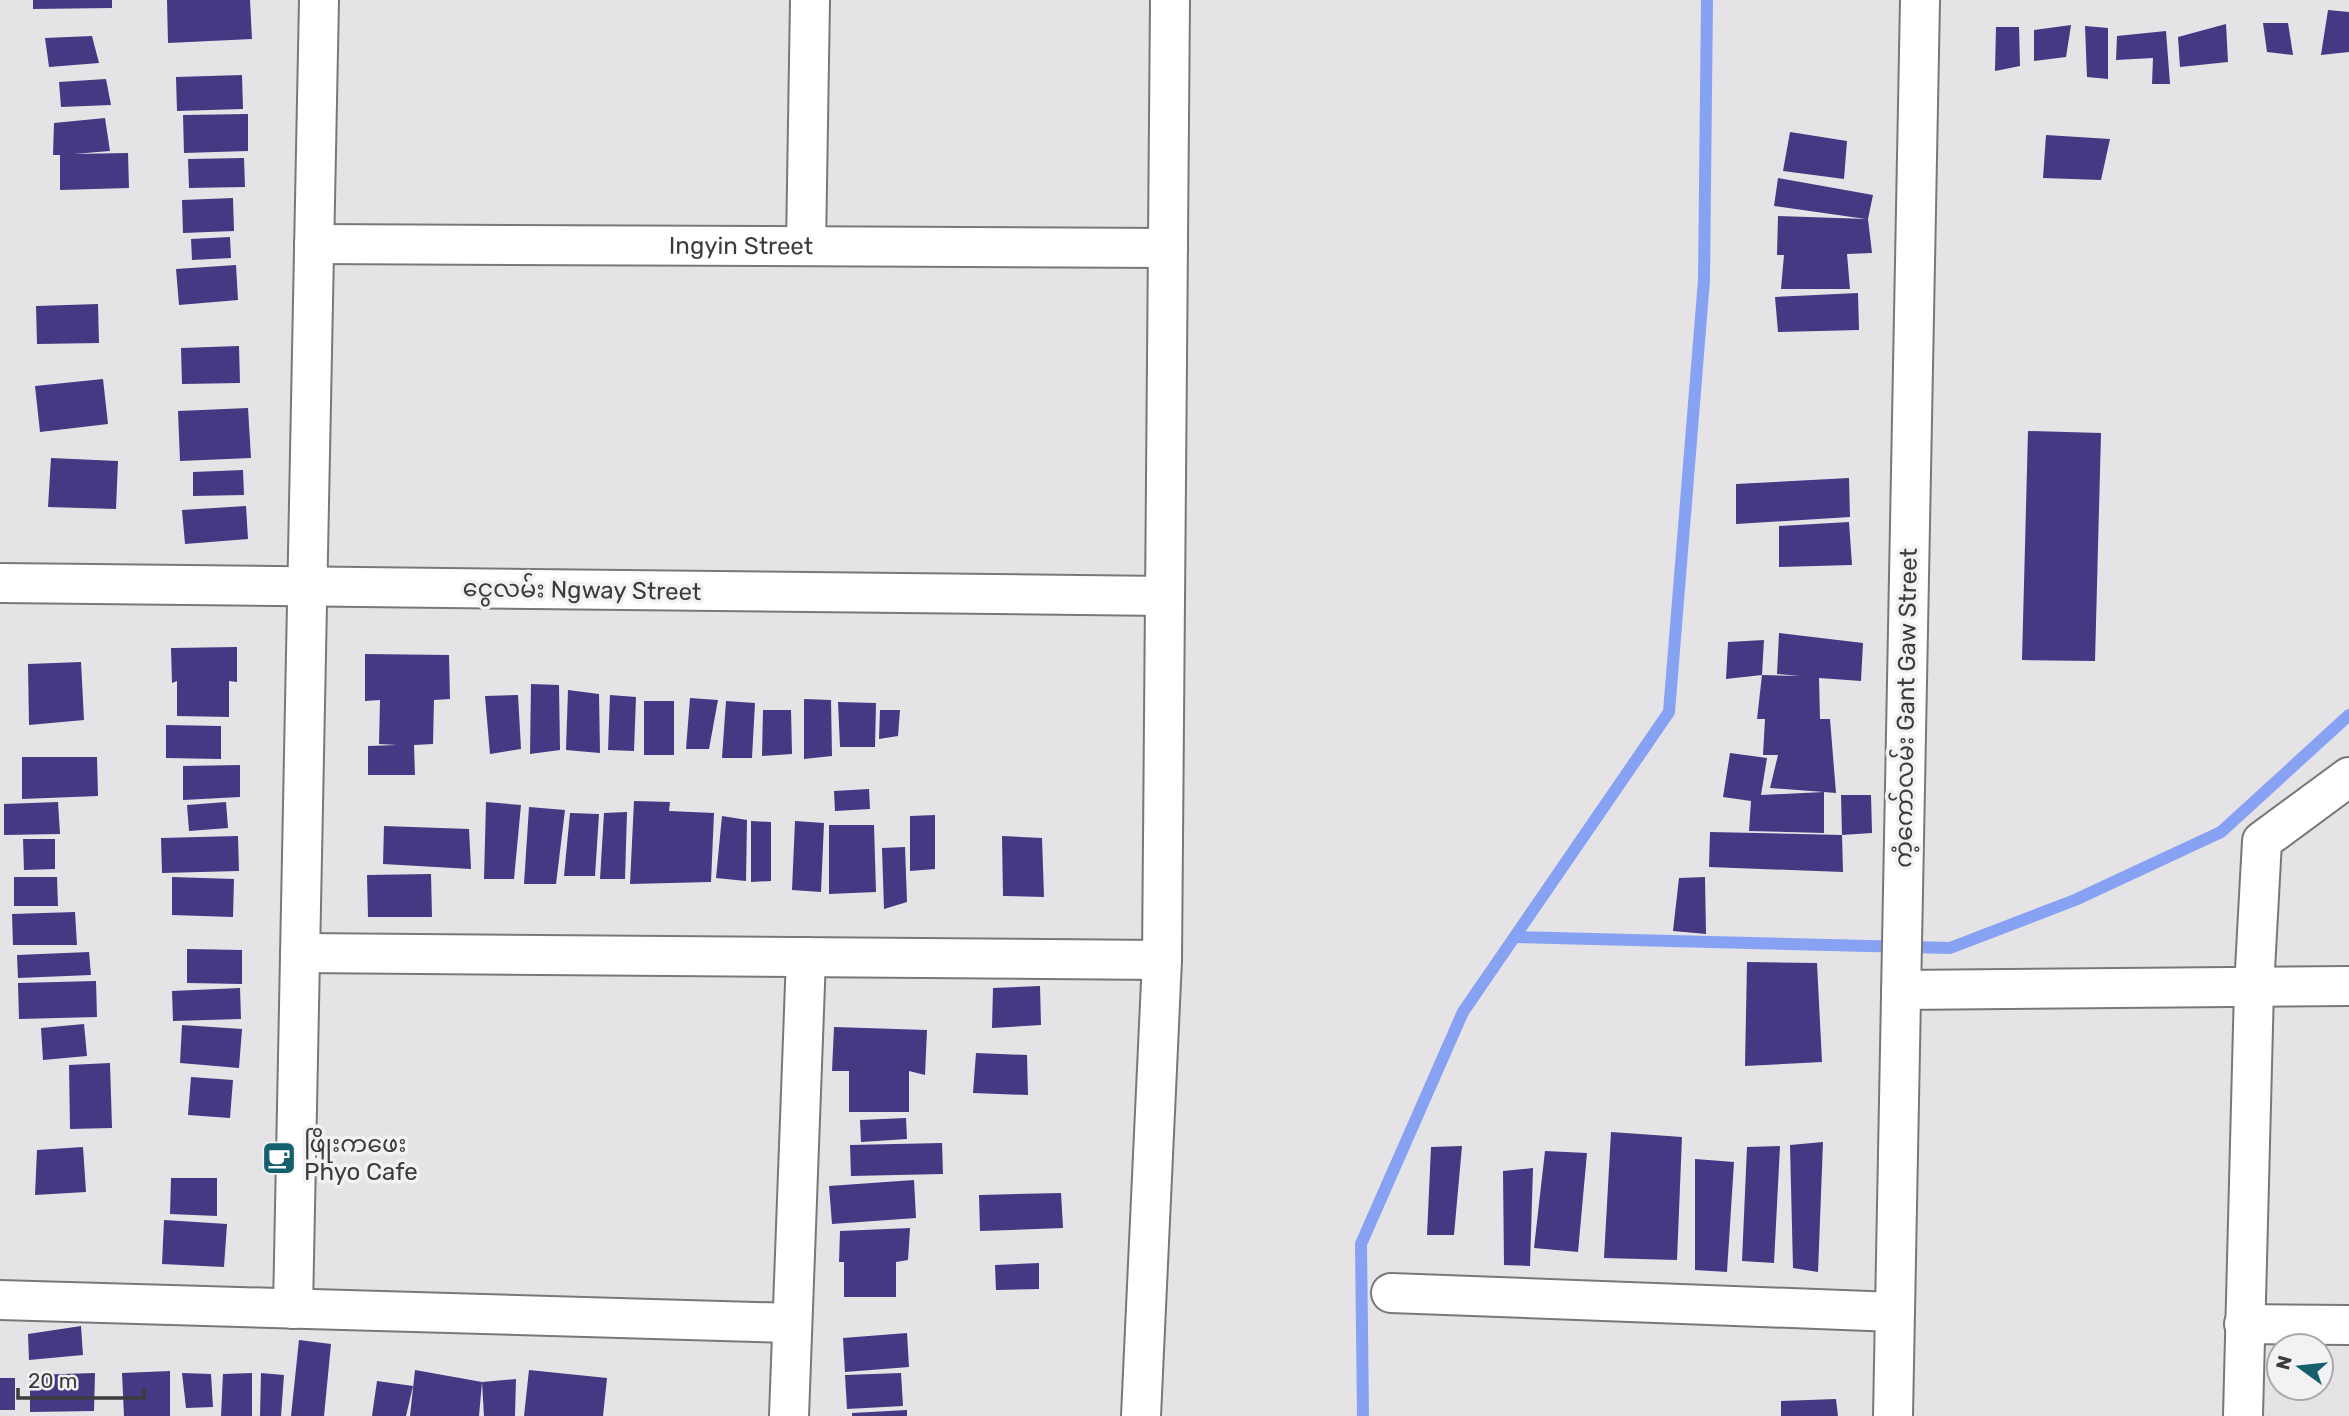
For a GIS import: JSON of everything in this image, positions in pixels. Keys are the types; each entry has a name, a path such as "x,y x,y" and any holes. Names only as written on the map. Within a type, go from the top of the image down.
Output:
{"street":[{"path":"293,1308 319,0"},
{"path":"806,246 810,0"},
{"path":"1141,1416 1162,960 1170,0"},
{"name":"ကံ့ကော်လမ်း Gant Gaw Street","path":"1893,1416 1920,0"},
{"name":"Ingyin Street","path":"314,244 1168,248"},
{"name":"ငွေလမ်း Ngway Street","path":"0,583 1165,596"},
{"path":"2243,1416 2254,988 2262,841 2349,777"},
{"path":"300,953 1162,960"},
{"path":"789,1416 806,957"},
{"path":"1901,990 2349,986"},
{"path":"1391,1293 1895,1312"},
{"path":"0,1300 792,1323"},
{"path":"2244,1324 2349,1325"}],"building":[{"path":"33,0 112,0 112,8 33,9"},
{"path":"167,0 250,0 252,39 168,43"},
{"path":"2328,10 2349,12 2349,52 2321,55"},
{"path":"2263,23 2288,23 2293,55 2267,52"},
{"path":"2226,24 2228,62 2180,67 2178,37"},
{"path":"2071,25 2066,57 2034,61 2034,30"},
{"path":"2085,26 2108,28 2108,79 2087,77"},
{"path":"1996,27 2019,27 2020,66 1995,71"},
{"path":"2166,31 2170,84 2152,84 2153,58 2116,60 2117,36"},
{"path":"92,36 99,63 49,67 45,38"},
{"path":"242,75 243,109 177,111 176,77"},
{"path":"106,79 111,105 61,107 59,82"},
{"path":"248,114 248,151 184,153 183,115"},
{"path":"105,118 110,151 74,154 128,153 129,188 60,190 60,155 53,155 54,123"},
{"path":"1790,132 1847,141 1844,179 1783,171"},
{"path":"2046,135 2110,139 2101,180 2043,178"},
{"path":"244,158 245,187 189,188 188,159"},
{"path":"1778,178 1873,195 1868,219 1872,253 1847,254 1850,289 1781,289 1784,255 1777,255 1778,216 1866,219 1774,206"},
{"path":"233,198 234,231 183,233 182,200"},
{"path":"230,237 231,258 192,260 191,239"},
{"path":"236,265 238,300 179,305 176,269"},
{"path":"1858,293 1859,330 1778,332 1775,297"},
{"path":"98,304 99,343 37,344 36,306"},
{"path":"239,346 240,383 182,384 181,348"},
{"path":"103,379 108,424 40,432 35,386"},
{"path":"248,408 251,458 180,461 178,411"},
{"path":"2028,431 2101,433 2095,661 2022,660"},
{"path":"51,458 118,461 116,509 48,507"},
{"path":"243,470 244,495 193,496 193,472"},
{"path":"1849,478 1850,517 1736,524 1736,484"},
{"path":"246,506 248,539 185,544 182,510"},
{"path":"1849,522 1852,565 1779,567 1779,526"},
{"path":"1779,633 1863,643 1861,681 1819,678 1820,719 1830,719 1836,793 1770,788 1778,755 1763,755 1765,719 1757,719 1762,675 1800,676 1777,674"},
{"path":"1764,640 1762,675 1726,679 1728,642"},
{"path":"237,647 237,682 229,681 229,717 177,716 177,681 172,683 171,648"},
{"path":"365,654 449,655 450,699 434,700 433,744 414,745 415,775 368,775 368,746 397,745 379,744 380,700 365,701"},
{"path":"81,662 84,720 29,725 28,664"},
{"path":"531,684 559,685 560,750 530,754"},
{"path":"568,690 599,694 600,753 566,750"},
{"path":"518,695 521,749 490,754 485,696"},
{"path":"610,695 636,697 634,751 608,750"},
{"path":"690,698 718,700 709,749 686,749"},
{"path":"804,699 831,700 832,756 804,759"},
{"path":"644,701 674,701 674,755 644,755"},
{"path":"726,701 755,703 752,758 722,758"},
{"path":"838,702 876,703 875,747 840,747"},
{"path":"763,710 791,710 792,754 762,756"},
{"path":"880,710 900,710 898,736 879,739"},
{"path":"166,725 221,726 221,759 166,758"},
{"path":"1730,753 1767,758 1761,795 1824,792 1824,833 1749,831 1751,801 1723,797"},
{"path":"22,757 97,757 98,796 22,799"},
{"path":"240,765 240,797 183,800 183,766"},
{"path":"869,789 870,809 835,811 834,791"},
{"path":"1841,795 1871,795 1872,833 1842,835"},
{"path":"634,801 670,802 669,811 714,813 711,882 630,884"},
{"path":"58,802 60,834 4,835 4,804"},
{"path":"226,802 228,828 189,831 187,805"},
{"path":"486,802 521,805 514,879 484,879"},
{"path":"529,807 565,810 556,884 524,884"},
{"path":"627,812 625,879 600,879 604,813"},
{"path":"570,813 599,814 595,876 564,876"},
{"path":"935,815 935,869 910,871 910,816"},
{"path":"722,816 747,820 746,881 716,878"},
{"path":"751,821 771,822 771,881 751,882"},
{"path":"795,821 824,823 821,892 792,890"},
{"path":"829,825 874,825 876,892 829,894"},
{"path":"384,826 469,829 471,869 383,864"},
{"path":"1710,832 1842,835 1843,872 1709,867"},
{"path":"238,836 239,871 162,873 161,838"},
{"path":"1002,836 1042,838 1044,897 1003,896"},
{"path":"23,839 55,839 55,869 24,870"},
{"path":"905,847 907,902 884,909 882,848"},
{"path":"431,874 432,917 368,917 367,875"},
{"path":"14,877 57,877 58,906 14,906"},
{"path":"172,877 234,879 233,917 172,915"},
{"path":"1705,877 1706,934 1673,931 1679,878"},
{"path":"75,912 77,945 13,945 12,914"},
{"path":"187,949 242,950 242,984 187,983"},
{"path":"89,952 91,975 18,978 17,955"},
{"path":"1747,962 1817,963 1822,1062 1745,1066"},
{"path":"96,981 97,1017 19,1019 18,983"},
{"path":"1040,986 1041,1025 992,1028 993,988"},
{"path":"240,988 241,1019 173,1021 172,991"},
{"path":"84,1024 87,1056 43,1060 41,1028"},
{"path":"182,1025 242,1029 239,1068 180,1063"},
{"path":"834,1027 927,1030 925,1075 909,1071 909,1112 849,1112 849,1071 832,1071"},
{"path":"976,1053 1027,1055 1028,1095 973,1093"},
{"path":"110,1063 112,1128 70,1129 69,1065"},
{"path":"191,1077 233,1080 230,1118 188,1115"},
{"path":"906,1118 907,1139 861,1142 860,1120"},
{"path":"1611,1132 1682,1137 1677,1260 1604,1258"},
{"path":"1823,1142 1818,1272 1793,1268 1790,1145"},
{"path":"942,1143 943,1174 851,1176 850,1145"},
{"path":"1462,1146 1454,1235 1427,1235 1431,1147"},
{"path":"1780,1146 1774,1263 1742,1261 1747,1147"},
{"path":"83,1147 86,1192 35,1195 37,1150"},
{"path":"1545,1151 1587,1153 1578,1252 1534,1248"},
{"path":"1695,1159 1734,1162 1727,1272 1695,1270"},
{"path":"1533,1168 1530,1266 1504,1265 1503,1171"},
{"path":"171,1178 217,1178 217,1216 170,1214"},
{"path":"914,1180 916,1218 832,1224 829,1186"},
{"path":"1061,1193 1063,1228 980,1231 979,1195"},
{"path":"164,1220 227,1224 224,1267 162,1264"},
{"path":"910,1228 908,1260 896,1262 896,1297 844,1297 844,1262 839,1262 840,1231"},
{"path":"1039,1263 1039,1289 996,1290 995,1265"},
{"path":"81,1326 83,1355 29,1360 28,1334"},
{"path":"907,1333 909,1367 845,1372 843,1338"},
{"path":"299,1340 331,1344 324,1416 291,1416"},
{"path":"415,1370 482,1382 479,1416 410,1416"},
{"path":"529,1370 607,1378 603,1416 524,1416"},
{"path":"170,1371 170,1416 124,1416 122,1373"},
{"path":"95,1373 94,1411 30,1412 30,1375"},
{"path":"182,1373 211,1374 213,1407 186,1408"},
{"path":"252,1373 252,1416 221,1416 223,1374"},
{"path":"261,1373 284,1375 281,1416 260,1416"},
{"path":"901,1373 903,1406 847,1409 845,1375"},
{"path":"0,1378 15,1378 15,1410 0,1410"},
{"path":"516,1379 515,1416 484,1416 482,1382"},
{"path":"377,1381 413,1386 406,1416 372,1416"},
{"path":"1836,1399 1838,1416 1781,1416 1781,1401"},
{"path":"907,1410 907,1416 852,1416 852,1413"}],"waterway":[{"path":"1363,1416 1361,1244 1463,1012 1669,712 1704,280 1707,0"},
{"path":"1515,937 1950,948 2075,900 2221,832 2349,715"}],"place":[{"name":"ဖြိုးကဖေး Phyo Cafe","path":"279,1158"}]}
